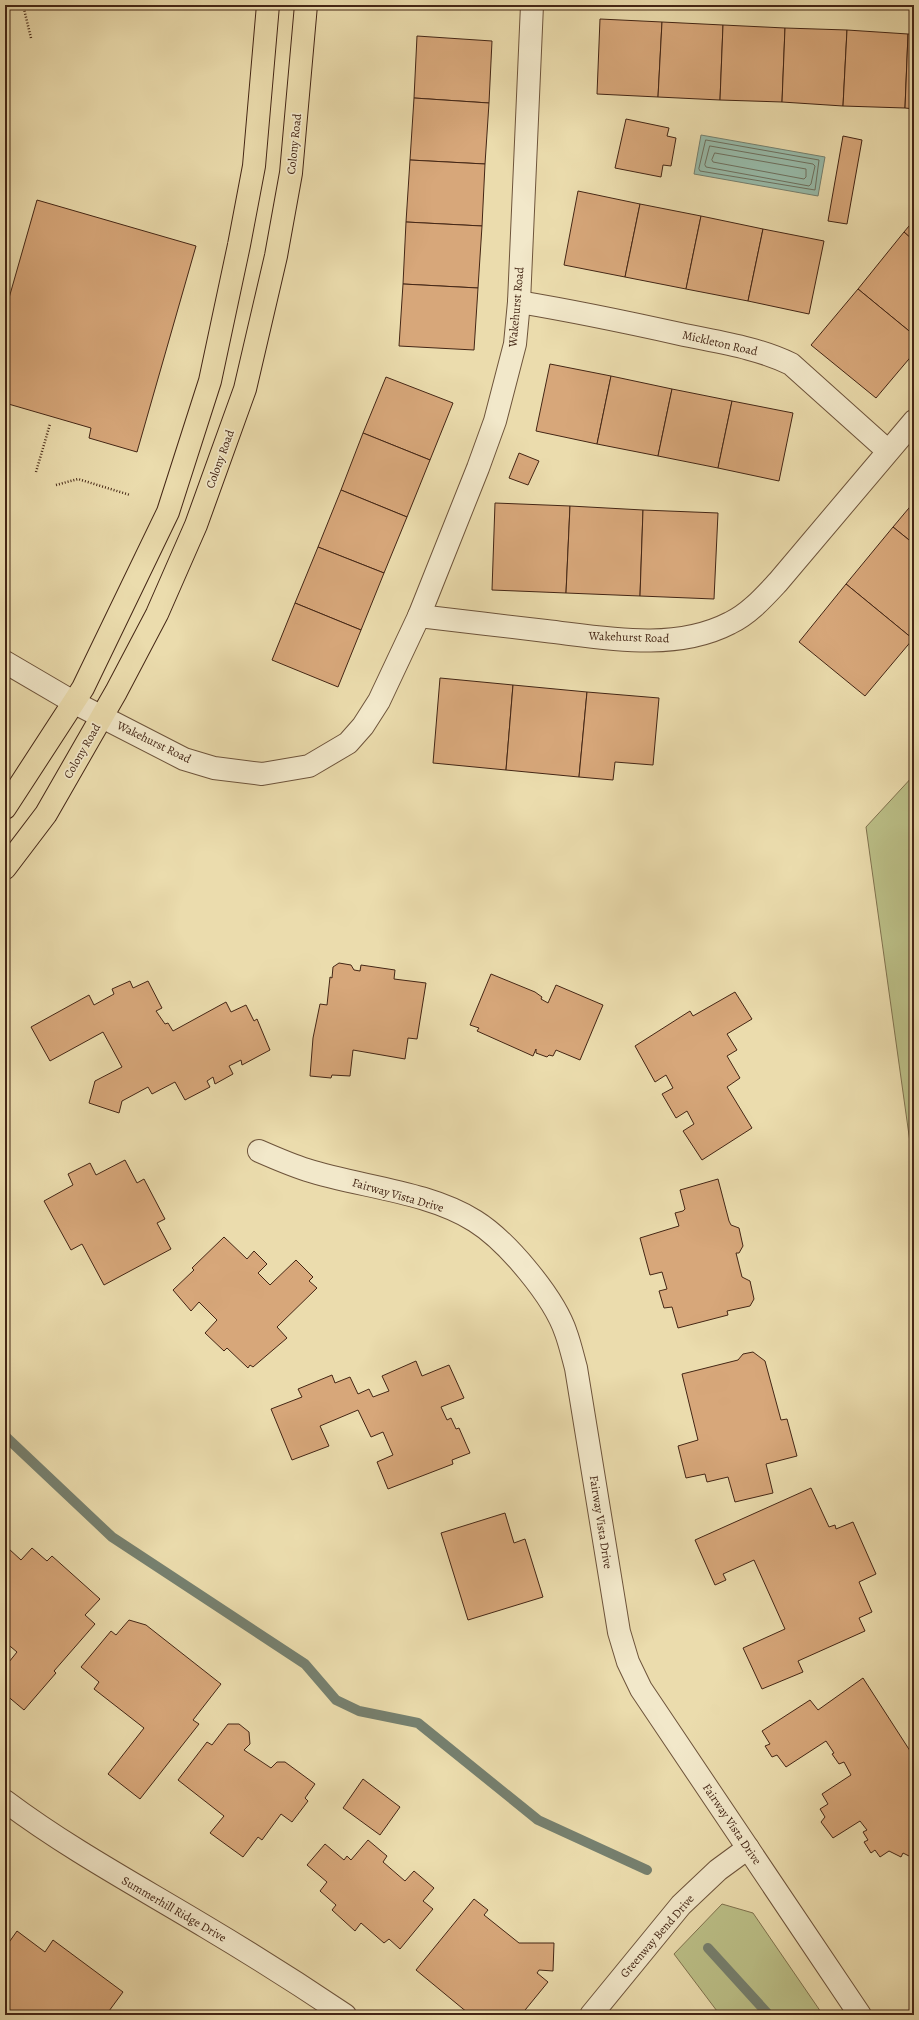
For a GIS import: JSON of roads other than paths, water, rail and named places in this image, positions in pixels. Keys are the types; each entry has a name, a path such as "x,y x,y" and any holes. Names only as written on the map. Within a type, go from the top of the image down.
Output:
{"main road":[{"path":"5,808 74,703 126,601 168,512 210,381 254,166 268,5"},
{"name":"Colony Road","path":"5,868 46,814 102,716 156,614 196,525 244,389 276,256 291,173 306,5"}],"street":[{"name":"Wakehurst Road","path":"5,662 74,703 184,759 214,768 262,774 309,766 348,743 363,726 379,701 419,616 478,468 495,421 515,344 532,5"},
{"name":"Mickleton Road","path":"518,302 569,310 747,348 778,358 791,364 888,451"},
{"name":"Wakehurst Road","path":"419,616 614,639 664,640 703,634 731,623 754,607 778,582 914,421"},
{"name":"Fairway Vista Drive","path":"259,1151 307,1170 441,1205 475,1221 502,1244 530,1274 552,1303 566,1332 576,1368 619,1632 628,1662 641,1689 860,2015"},
{"name":"Summerhill Ridge Drive","path":"5,1801 79,1853 208,1928 290,1978 345,2015"},
{"name":"Greenway Bend Drive","path":"591,2015 681,1906 718,1870 748,1848"}],"water":[{"path":"701,135 825,157 818,196 694,174"}],"waterway":[{"path":"5,1436 112,1537 305,1664 336,1700 359,1711 418,1723 538,1820 647,1870"},
{"path":"708,1948 769,2015"}]}
